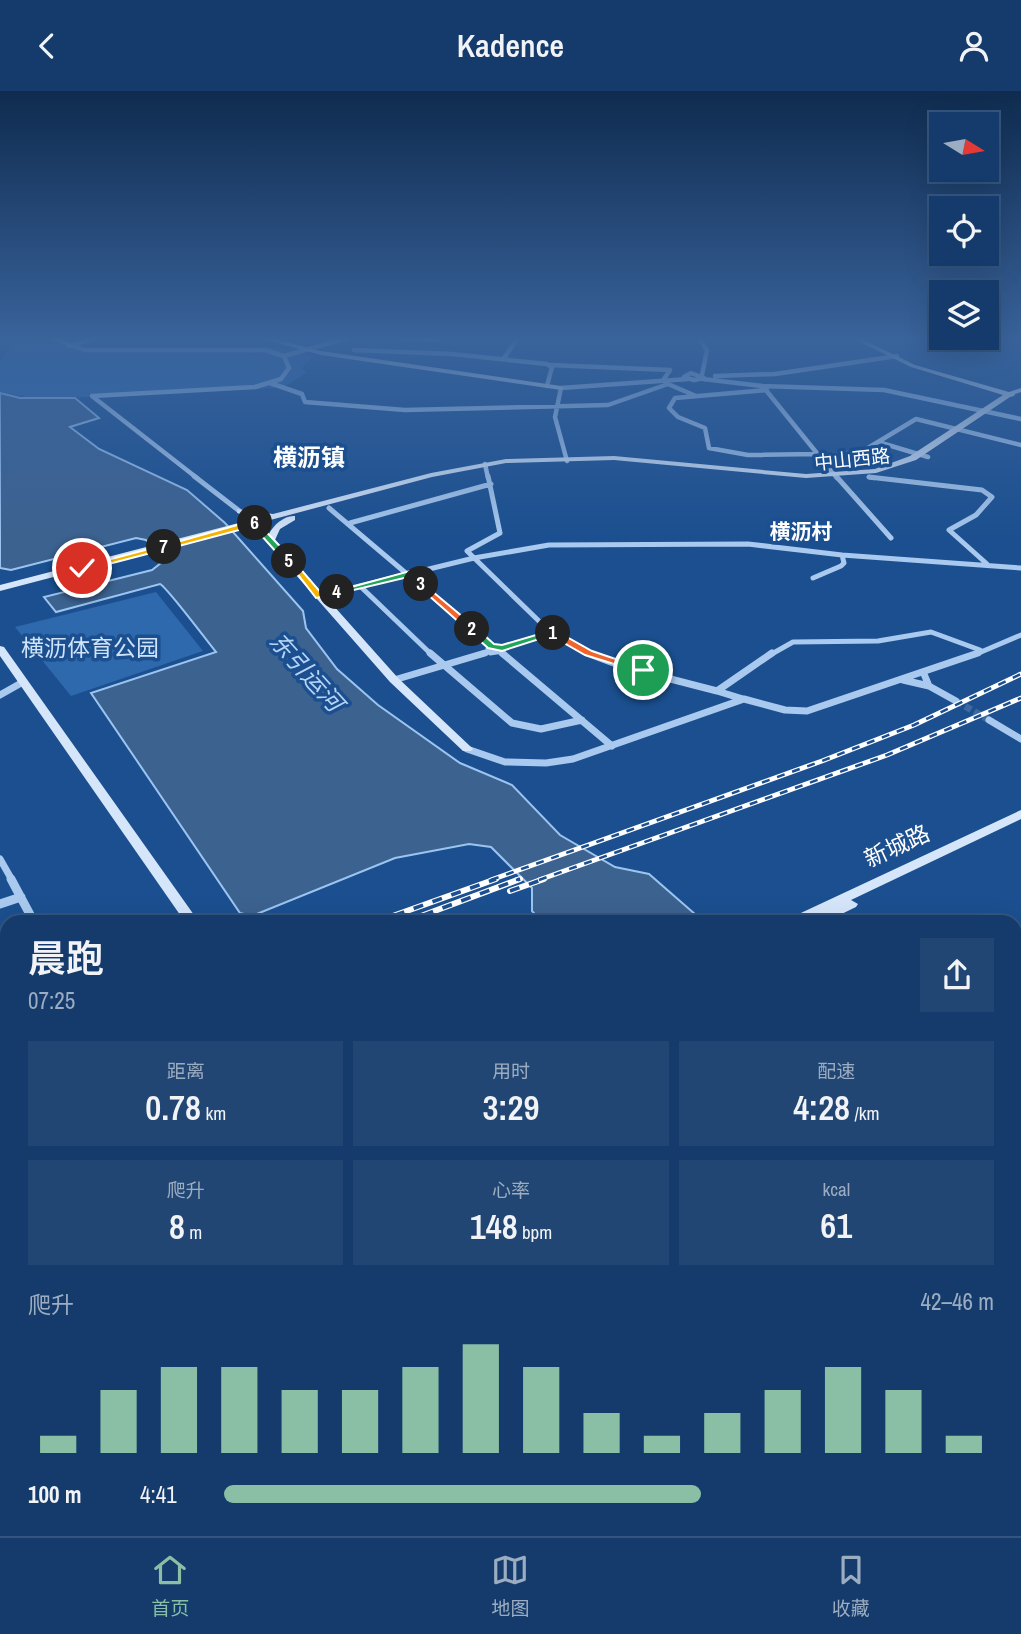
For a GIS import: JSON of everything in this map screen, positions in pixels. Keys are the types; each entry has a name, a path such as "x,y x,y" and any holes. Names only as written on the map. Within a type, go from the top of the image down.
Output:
{"main road":[{"name":"中山西路","path":"150,554 486,466 566,459 791,479 869,477 906,469 928,457 983,411 994,405"},
{"name":"中山西路","path":"838,478 887,468 919,454 1003,405"},
{"name":"中山西路","path":"290,516 486,466"},
{"path":"269,538 238,530 242,513 290,516"},
{"path":"269,538 290,516"},
{"path":"257,525 394,680 467,749"},
{"path":"0,588 150,554"},
{"path":"0,596 150,554"},
{"path":"0,649 187,915"},
{"name":"新城路","path":"808,915 1021,814"},
{"name":"新城路","path":"829,915 1021,823"}],"street":[{"path":"104,405 257,525"},
{"path":"333,405 405,410 574,405"},
{"path":"671,405 669,408 678,417 705,428 705,440 709,448 778,456 818,456 863,451 916,419 1021,445"},
{"path":"779,405 818,456 891,538"},
{"path":"957,405 1021,419"},
{"path":"556,406 555,417 566,459"},
{"path":"878,442 928,457"},
{"path":"486,466 500,533 467,551 552,632 574,646 606,659 785,710 807,711 924,674 1021,635"},
{"path":"869,477 982,490 990,494 992,497 976,515 949,530 987,564"},
{"path":"350,523 491,484"},
{"path":"329,508 410,574 490,649"},
{"path":"319,596 474,558 562,545 748,544 842,555 987,564 1021,569"},
{"path":"813,578 841,566 844,563 842,555"},
{"path":"360,586 444,666 516,725 547,729 582,720"},
{"path":"394,680 490,649 502,650 552,632"},
{"path":"717,691 785,643 878,642 931,632 980,651"},
{"path":"502,650 612,746"},
{"path":"924,674 929,686"},
{"path":"903,680 929,686 956,701"},
{"path":"0,695 23,683"},
{"path":"467,749 492,760 551,763 612,746 744,699"},
{"path":"989,720 1021,740"},
{"path":"0,859 30,915"},
{"path":"0,904 21,897"}],"green space":[{"name":"横沥体育公园","path":"156,592 203,651 71,696 15,627"}],"water":[{"name":"东引运河","path":"0,405 84,405 99,418 70,427 99,449 187,490 225,523 303,611 306,628 337,669 378,705 460,763 512,785 560,835 615,867 649,874 696,915 536,915 532,911 532,888 491,847 469,844 395,858 254,915 240,913 91,693 216,652 160,584 56,612 44,597 152,570 166,559 146,540 136,538 11,570 0,568"}],"tunnel":[{"path":"956,701 989,720"}],"railway":[{"path":"491,880 822,761 914,725 1021,674"},
{"path":"539,880 887,755 1021,698"},
{"path":"396,915 496,879"},
{"path":"424,915 520,879 516,880"},
{"path":"510,891 544,879"}],"district":[{"name":"横沥镇","path":"309,458"},
{"name":"横沥村","path":"801,532"}],"route":[{"path":"82,568 255,523 319,596 410,574 492,646 502,648 552,632 589,653 643,670"}]}
